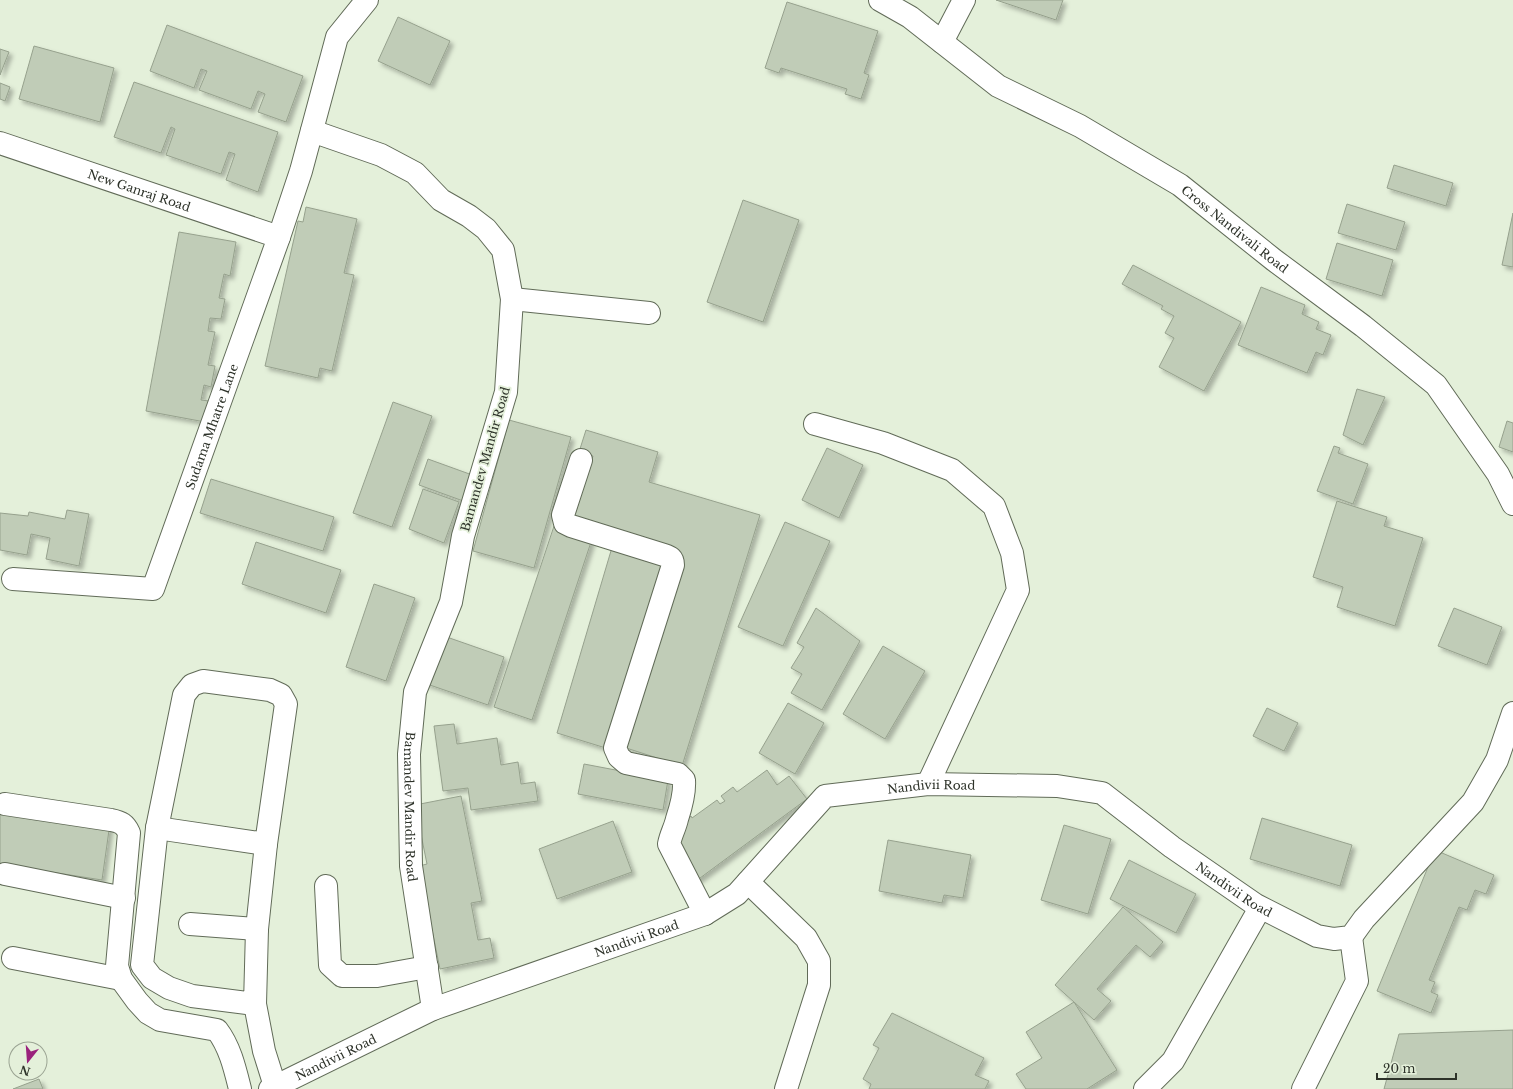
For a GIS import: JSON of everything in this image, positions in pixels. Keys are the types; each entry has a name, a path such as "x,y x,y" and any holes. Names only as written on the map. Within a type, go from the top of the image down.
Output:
{"street":[{"path":"312,131 336,37 367,0"},
{"path":"880,0 910,16 942,42 964,0"},
{"name":"Cross Nandivali Road","path":"942,42 998,86 1080,126 1180,185 1274,260 1363,326 1436,385 1498,474 1513,504"},
{"name":"Sudama Mhatre Lane","path":"13,579 153,589 279,237 301,171 312,131"},
{"name":"Bamandev Mandir Road","path":"312,131 381,155 415,173 441,200 469,216 486,229 503,250 512,299 506,392 463,536 451,602 415,692 409,754 411,866 433,1009"},
{"name":"New Ganraj Road","path":"0,143 279,237"},
{"path":"512,299 649,313"},
{"path":"815,424 883,443 952,470 994,506 1012,553 1018,590 928,784"},
{"path":"581,460 563,515 566,523 571,526 664,555 671,558 673,561 615,748 619,757 626,763 678,774 684,780 685,790 677,820 671,833 669,844 705,914"},
{"path":"255,1004 192,996 169,988 152,978 142,965 157,828 184,694 192,685 203,680 270,690 281,695 286,704 266,844 257,929 255,1004 272,1087"},
{"path":"1303,1089 1357,981 1351,937 1364,919 1473,802 1505,762 1513,713"},
{"name":"Nandivii Road","path":"272,1087 433,1009 705,914 737,894 825,796 928,784 1057,786 1102,793 1172,847 1260,908 1317,936 1334,939 1351,937"},
{"path":"5,804 121,822 130,833 118,966 121,979 137,1001 148,1012 160,1020 217,1030 224,1039 235,1069 240,1089"},
{"path":"157,828 266,844"},
{"path":"5,874 124,898"},
{"path":"748,882 806,938 819,960 819,985 786,1089"},
{"path":"326,886 330,965 342,976 377,976 427,967"},
{"path":"1145,1089 1173,1061 1260,908"},
{"path":"190,924 257,929"},
{"path":"13,958 121,979"},
{"path":"187,1024 192,996"}],"building":[{"path":"996,0 1063,0 1056,20"},
{"path":"787,2 878,31 864,73 869,75 861,99 845,94 847,89 781,68 779,73 765,68"},
{"path":"398,17 450,41 430,85 378,61"},
{"path":"167,25 303,76 286,122 258,112 265,94 258,91 251,109 199,90 207,71 201,69 194,88 150,71"},
{"path":"34,46 114,68 100,122 19,99"},
{"path":"0,49 9,52 0,75"},
{"path":"134,82 278,132 258,192 226,180 235,154 229,152 221,174 166,155 175,129 171,127 161,153 114,137"},
{"path":"0,83 10,87 5,101 0,99"},
{"path":"1394,165 1453,183 1446,206 1387,188"},
{"path":"743,200 799,220 763,322 707,302"},
{"path":"1347,204 1405,222 1396,250 1338,233"},
{"path":"306,207 357,219 344,273 354,275 332,371 320,368 318,378 265,366 298,221 303,222"},
{"path":"1513,213 1513,267 1502,265"},
{"path":"179,232 236,242 230,276 224,274 219,298 225,299 221,319 210,318 208,331 215,332 208,365 215,366 211,387 204,385 201,400 209,401 205,422 146,411"},
{"path":"1337,243 1393,260 1382,296 1326,279"},
{"path":"1133,265 1241,322 1204,391 1159,367 1174,338 1165,333 1174,316 1161,309 1163,306 1122,284"},
{"path":"1261,287 1305,305 1302,314 1319,322 1316,329 1331,335 1323,355 1316,352 1307,373 1238,345"},
{"path":"1357,389 1385,397 1363,445 1343,435"},
{"path":"393,402 432,416 392,527 353,513"},
{"path":"509,420 571,437 534,568 473,551"},
{"path":"1507,421 1513,423 1513,452 1499,447"},
{"path":"586,430 658,452 649,482 760,515 682,766 620,746 679,554 573,521 593,456 579,452"},
{"path":"1334,446 1340,448 1338,453 1368,464 1353,504 1317,491"},
{"path":"827,448 863,465 839,518 802,500"},
{"path":"428,459 475,476 466,502 419,485"},
{"path":"211,479 334,517 323,551 200,513"},
{"path":"423,489 459,502 444,543 409,529"},
{"path":"1337,501 1387,517 1384,526 1423,538 1395,626 1337,607 1343,587 1313,577"},
{"path":"67,510 89,514 79,566 46,559 50,538 31,534 27,555 0,550 0,513 28,516 29,512 65,519"},
{"path":"785,522 830,541 783,646 738,627"},
{"path":"554,526 592,539 532,720 494,707"},
{"path":"256,542 341,570 326,613 242,584"},
{"path":"613,544 666,560 609,749 557,733"},
{"path":"374,584 415,598 386,681 346,667"},
{"path":"816,608 860,641 822,710 791,693 802,674 791,668 804,647 797,643"},
{"path":"1454,608 1502,627 1487,665 1438,646"},
{"path":"441,635 504,657 488,705 424,683"},
{"path":"883,646 925,671 885,739 843,714"},
{"path":"788,703 824,723 795,774 759,753"},
{"path":"1267,708 1298,723 1284,751 1253,736"},
{"path":"454,724 457,744 497,738 501,765 518,762 521,784 535,782 538,801 471,810 468,788 443,791 434,726"},
{"path":"584,764 668,780 663,810 578,794"},
{"path":"767,770 777,785 789,776 807,799 692,884 672,830 717,800 720,804 725,801 721,796 733,787 737,792"},
{"path":"461,796 482,901 471,903 478,940 490,938 494,958 440,969 419,866 427,864 415,805"},
{"path":"0,806 110,823 102,880 0,864"},
{"path":"1262,818 1352,845 1340,886 1250,859"},
{"path":"613,821 632,872 557,899 539,849"},
{"path":"1064,825 1111,839 1088,914 1041,900"},
{"path":"888,840 971,855 963,898 944,895 942,903 879,891"},
{"path":"1435,850 1494,875 1486,894 1475,890 1467,910 1459,907 1429,980 1435,982 1431,992 1438,995 1431,1013 1377,991"},
{"path":"1129,860 1196,894 1176,933 1110,899"},
{"path":"1123,907 1163,942 1150,957 1136,945 1097,989 1111,1001 1094,1020 1055,985"},
{"path":"1074,1002 1117,1070 1087,1089 1026,1089 1016,1074 1042,1058 1026,1032"},
{"path":"892,1013 984,1058 975,1075 989,1081 985,1089 869,1089 871,1084 863,1079 879,1048 873,1045"},
{"path":"1513,1030 1513,1089 1384,1089 1399,1034"},
{"path":"34,1081 40,1081 43,1089 13,1089"}]}
